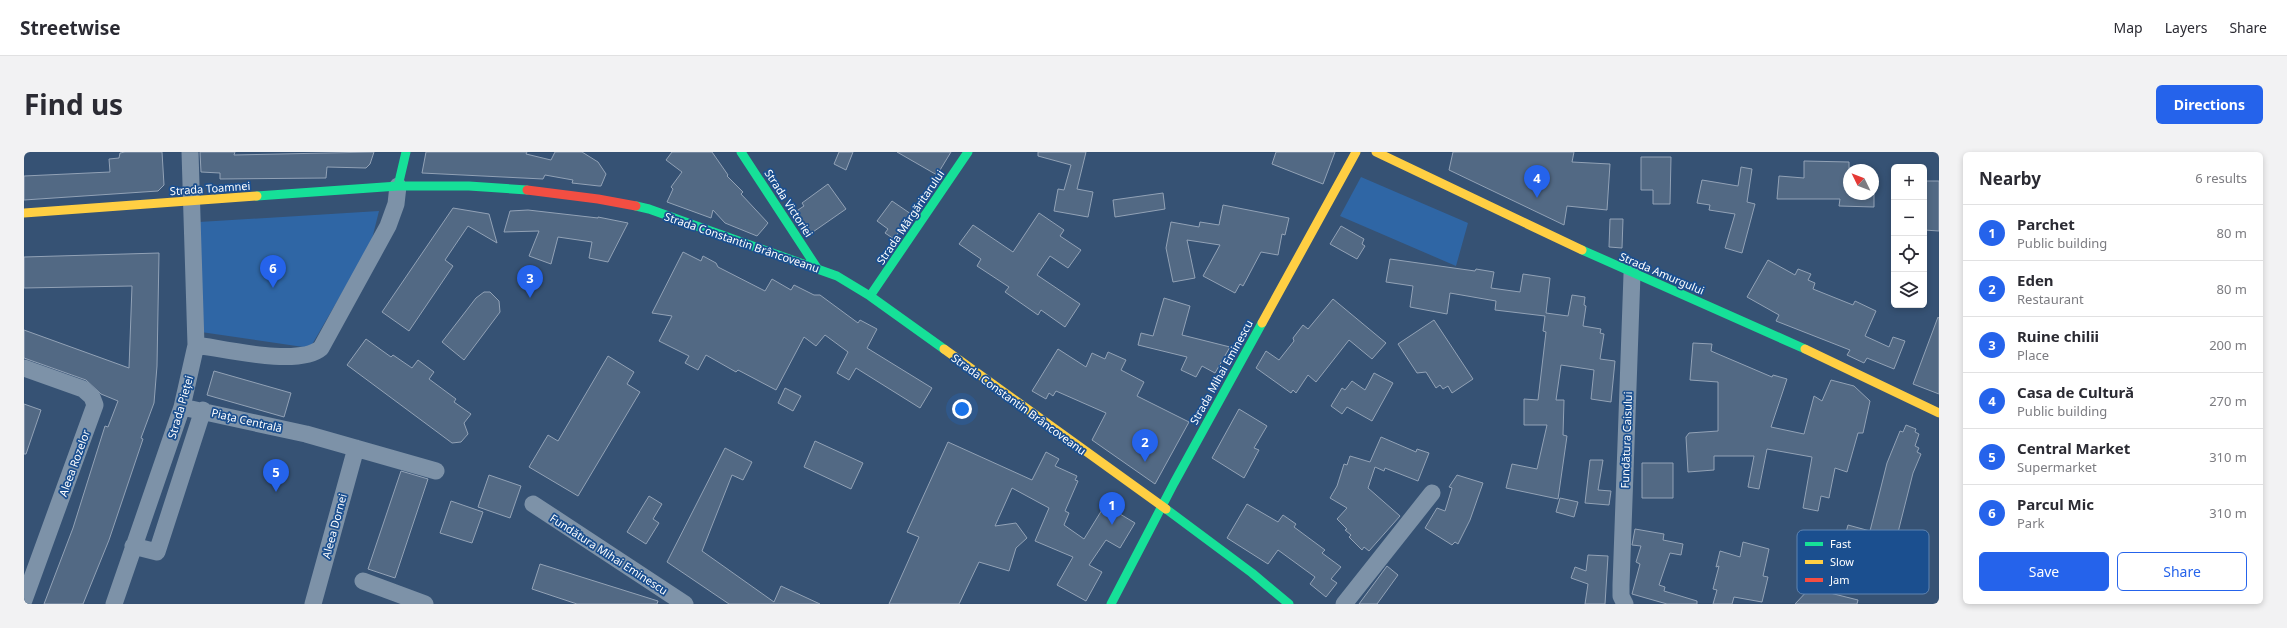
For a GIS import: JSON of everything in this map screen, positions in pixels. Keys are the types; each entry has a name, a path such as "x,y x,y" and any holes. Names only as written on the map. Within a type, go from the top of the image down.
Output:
{"street":[{"name":"Strada Pieței","path":"114,604 182,407 196,345 193,201 190,152"},
{"path":"196,345 286,357 314,353 321,348 388,226 396,204 398,186 406,152"},
{"name":"Strada Victoriei","path":"741,152 817,268"},
{"name":"Strada Mărgăritarului","path":"870,296 968,152"},
{"name":"Strada Mihai Eminescu","path":"1111,604 1162,506 1356,152"},
{"name":"Strada Amurgului","path":"1376,152 1632,274 1793,344 1939,413"},
{"name":"Strada Toamnei","path":"24,213 398,186"},
{"name":"Strada Constantin Brâncoveanu","path":"398,186 469,186 505,188 576,196 635,205 837,276 870,296 1162,506 1252,573 1289,604"},
{"name":"Fundătura Caisului","path":"1625,604 1621,596 1621,585 1632,274"},
{"name":"Aleea Rozelor","path":"24,368 83,389 92,397 95,405 24,600"},
{"path":"182,407 203,410"},
{"name":"Piața Centrală","path":"133,546 157,552 203,410 356,448 436,470"},
{"name":"Aleea Dornei","path":"313,604 356,448"},
{"path":"1344,604 1432,493"},
{"name":"Fundătura Mihai Eminescu","path":"533,504 685,604"},
{"path":"363,581 425,604"}],"shaded area":[{"path":"1361,177 1468,223 1456,266 1340,216"},
{"path":"379,211 371,243 310,348 201,332 199,222"}],"building":[{"path":"162,152 164,185 158,191 24,200 24,176 110,172 109,159 119,158 120,153"},
{"path":"200,152 235,152 234,155 374,152 370,164 366,168 327,167 326,178 220,179 220,173 201,172"},
{"path":"426,152 527,152 526,154 551,160 555,152 582,152 598,162 606,174 601,186 599,186 572,183 573,180 545,175 543,179 422,173"},
{"path":"672,152 712,152 728,175 727,176 743,192 741,194 768,223 757,236 725,223 713,210 711,218 667,202 673,189 671,187 682,172 666,160"},
{"path":"839,152 853,152 846,170 834,164"},
{"path":"897,152 951,152 937,175"},
{"path":"1038,152 1086,152 1077,189 1093,192 1088,217 1054,211 1058,189 1064,190 1071,165 1038,156"},
{"path":"1276,152 1335,152 1323,184 1272,164"},
{"path":"1453,152 1574,152 1572,162 1610,164 1607,210 1567,206 1564,225 1449,170"},
{"path":"1641,157 1671,157 1670,204 1653,204 1653,190 1641,190"},
{"path":"1804,161 1849,162 1849,164 1843,164 1843,200 1874,200 1874,207 1839,206 1840,199 1777,199 1779,176 1804,178"},
{"path":"1741,167 1752,169 1747,202 1755,204 1742,253 1725,248 1735,214 1709,210 1710,205 1697,203 1702,180 1738,186"},
{"path":"1927,181 1939,181 1939,231 1927,230"},
{"path":"828,184 846,209 810,234 795,212 804,206 802,203"},
{"path":"1163,193 1165,209 1115,217 1113,200"},
{"path":"892,201 911,214 894,239 885,233 888,229 877,221"},
{"path":"1223,205 1289,218 1285,235 1282,234 1278,255 1261,252 1243,286 1240,284 1235,293 1203,276 1220,245 1187,240 1195,278 1173,282 1166,248 1171,222 1199,227 1200,222 1219,225"},
{"path":"453,208 489,214 497,243 468,226 445,260 453,266 409,331 382,312"},
{"path":"528,210 598,217 628,223 608,262 589,258 592,242 558,237 551,264 529,256 539,231 504,232 510,211"},
{"path":"1039,213 1064,230 1060,236 1081,250 1068,268 1050,256 1037,275 1080,304 1065,327 1041,310 1038,315 1005,292 1009,287 977,266 981,259 959,244 973,225 1013,252"},
{"path":"1610,219 1623,219 1622,248 1609,247"},
{"path":"1341,226 1364,239 1362,244 1365,246 1357,259 1330,244"},
{"path":"683,252 701,261 703,256 716,263 718,267 765,291 772,279 791,290 794,285 814,295 820,295 858,323 860,320 877,329 867,348 932,388 920,408 856,368 849,380 837,373 848,352 825,335 816,346 804,337 776,390 738,370 736,372 706,355 698,370 685,363 689,356 659,341 672,316 652,313"},
{"path":"159,253 157,366 154,403 141,438 143,439 109,540 83,604 44,604 73,528 105,426 108,427 118,401 101,394 86,380 24,358 24,330 129,368 132,286 24,288 24,257"},
{"path":"1390,259 1475,271 1476,269 1494,272 1491,288 1520,292 1523,274 1550,278 1546,313 1568,316 1572,295 1585,297 1584,305 1586,306 1583,326 1601,329 1600,333 1604,334 1600,359 1615,361 1611,402 1591,399 1594,370 1561,365 1556,400 1564,400 1563,435 1567,436 1558,499 1506,488 1512,464 1537,469 1547,425 1524,425 1524,399 1538,400 1546,332 1543,331 1545,316 1495,310 1496,301 1450,293 1447,314 1410,307 1413,286 1386,282"},
{"path":"1768,260 1795,275 1798,269 1811,274 1808,280 1815,283 1813,289 1853,305 1855,301 1876,311 1865,336 1889,347 1893,337 1905,341 1894,369 1867,358 1864,363 1847,355 1850,350 1776,321 1779,315 1747,297"},
{"path":"484,292 490,292 499,301 500,312 464,360 442,342 476,298"},
{"path":"1164,298 1190,306 1182,335 1230,347 1215,373 1202,366 1196,377 1181,370 1187,357 1138,345 1141,333 1153,336"},
{"path":"1333,299 1386,343 1372,359 1349,340 1316,382 1308,375 1296,393 1293,390 1291,393 1256,368 1266,351 1279,360 1294,341 1293,338 1303,325 1308,329"},
{"path":"1938,317 1939,318 1939,394 1913,384"},
{"path":"1434,320 1473,379 1452,393 1448,386 1443,389 1440,385 1436,388 1426,372 1417,373 1398,344"},
{"path":"366,339 391,357 393,355 412,368 418,360 434,372 429,379 456,399 454,402 471,414 464,423 468,434 461,442 452,443 347,365"},
{"path":"1693,343 1712,344 1711,351 1772,377 1773,375 1787,379 1771,427 1804,434 1814,396 1822,401 1831,380 1854,386 1870,401 1863,433 1858,433 1847,472 1835,468 1829,498 1821,496 1818,511 1803,508 1812,457 1767,449 1759,489 1748,487 1754,456 1714,456 1714,470 1688,472 1686,437 1689,433 1718,431 1718,382 1690,380"},
{"path":"1058,349 1086,367 1092,353 1105,359 1108,352 1126,360 1121,370 1144,382 1137,396 1189,422 1155,484 1092,440 1106,413 1056,391 1053,396 1049,393 1046,399 1032,391"},
{"path":"608,356 634,372 627,384 640,392 578,496 529,467 548,435 558,441"},
{"path":"214,371 291,393 284,417 207,395"},
{"path":"1374,373 1393,383 1372,421 1347,407 1342,414 1331,406 1342,388 1345,390 1352,381 1365,390"},
{"path":"785,388 801,396 793,411 778,403"},
{"path":"24,404 41,410 26,454 24,454"},
{"path":"1239,409 1267,426 1254,448 1259,450 1244,478 1212,458"},
{"path":"1906,425 1916,429 1915,432 1919,434 1915,446 1919,448 1917,452 1921,454 1913,473 1899,530 1870,530 1887,463 1900,431 1903,432"},
{"path":"1381,437 1416,452 1417,449 1429,453 1418,481 1385,468 1384,471 1375,467 1368,488 1400,516 1369,551 1364,547 1362,550 1349,537 1351,535 1345,530 1347,529 1337,519 1347,508 1330,498 1337,486 1344,464 1347,465 1350,456 1370,462"},
{"path":"815,441 863,463 851,489 804,467"},
{"path":"948,442 1032,480 1046,452 1059,459 1055,466 1077,476 1075,480 1078,481 1065,511 1069,513 1064,525 1084,539 1105,505 1135,523 1120,548 1106,540 1089,565 1102,572 1086,601 1057,585 1073,557 1035,541 1049,508 1012,488 995,526 1016,523 1027,538 1016,548 1009,571 979,562 959,604 889,604 919,537 907,532"},
{"path":"725,448 752,462 743,480 732,475 702,551 774,602 781,586 820,604 729,604 667,562"},
{"path":"1590,460 1603,460 1598,490 1611,491 1609,505 1585,503"},
{"path":"1642,463 1673,463 1673,498 1642,498"},
{"path":"401,471 428,479 395,578 368,569"},
{"path":"489,475 521,486 510,518 478,507"},
{"path":"1457,475 1483,483 1470,520 1458,544 1455,542 1452,545 1425,528 1437,508 1445,511 1452,488 1449,487"},
{"path":"649,496 662,504 653,519 659,523 646,544 627,532"},
{"path":"1560,498 1578,502 1574,517 1556,512"},
{"path":"451,501 483,512 472,543 440,533"},
{"path":"1247,504 1278,522 1283,515 1296,524 1294,527 1325,550 1322,553 1341,567 1331,579 1337,583 1326,597 1310,584 1315,577 1278,550 1268,564 1227,538"},
{"path":"1848,525 1866,530 1847,530"},
{"path":"1635,529 1664,534 1663,540 1683,544 1681,555 1670,553 1659,585 1665,587 1664,591 1697,601 1697,604 1667,604 1632,594 1640,564 1636,562 1641,546 1632,545"},
{"path":"1743,542 1769,549 1763,576 1768,577 1762,602 1734,597 1732,604 1713,604 1717,590 1713,589 1719,566 1716,567 1720,551 1740,557"},
{"path":"1588,555 1608,556 1605,604 1585,604 1588,584 1571,578 1575,567 1586,571"},
{"path":"540,564 658,601 657,604 577,604 532,589"},
{"path":"1387,566 1398,575 1377,604 1359,604"},
{"path":"1804,594 1834,594 1858,600 1857,604 1795,604"}],"traffic: fast":[{"path":"398,186 406,152"},
{"path":"741,152 817,268"},
{"path":"870,296 968,152"},
{"path":"257,196 398,186 469,186 527,190"},
{"path":"636,206 649,209 837,276 870,296 944,349"},
{"path":"1582,250 1805,349"},
{"path":"1111,604 1174,483 1262,323"},
{"path":"1166,509 1252,573 1289,604"}],"traffic: slow":[{"path":"1262,323 1356,152"},
{"path":"1376,152 1582,250"},
{"path":"24,213 257,196"},
{"path":"944,349 1166,509"},
{"path":"1805,349 1939,413"}],"traffic: jam":[{"path":"527,190 598,199 636,206"}],"place":[{"name":"Casa de Cultură","path":"1537,198"},
{"name":"Parcul Mic","path":"273,288"},
{"name":"Ruine chilii","path":"530,298"},
{"name":"Eden","path":"1145,462"},
{"name":"Central Market","path":"276,492"},
{"name":"Parchet","path":"1112,525"}]}
